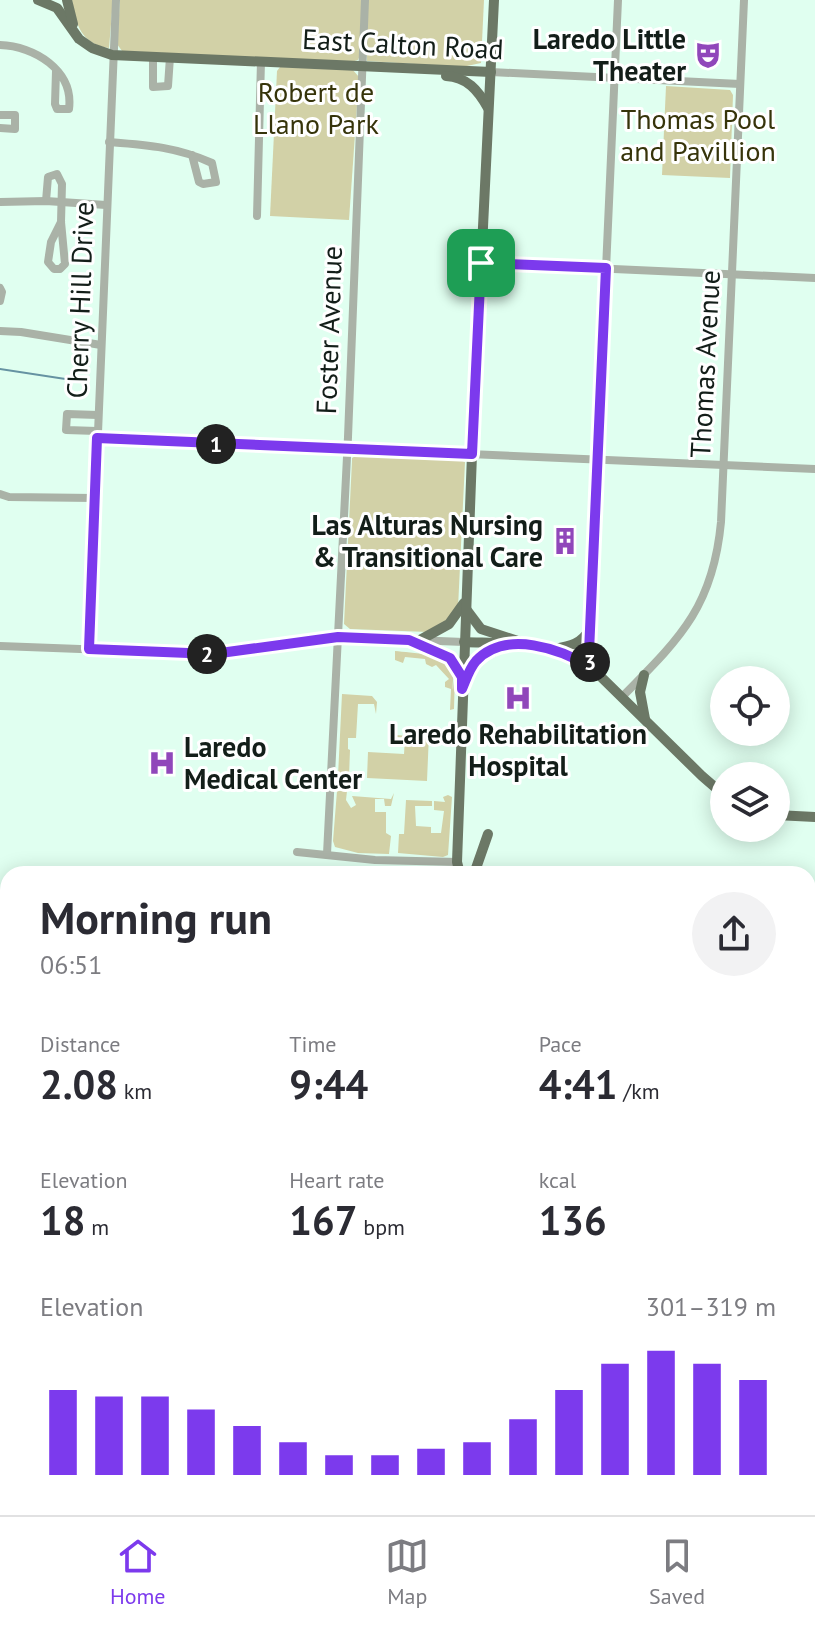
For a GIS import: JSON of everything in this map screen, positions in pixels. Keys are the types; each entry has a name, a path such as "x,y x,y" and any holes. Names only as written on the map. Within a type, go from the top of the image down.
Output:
{"main road":[{"name":"East Calton Road","path":"38,0 55,4 79,39 92,48 112,55 491,72"},
{"path":"458,866 465,604 494,0"},
{"path":"55,4 64,7 68,1"},
{"path":"68,1 74,30"},
{"path":"401,68 464,79 482,97 489,110"},
{"path":"415,640 449,624 465,604"},
{"path":"465,604 474,624 481,629 578,659 592,668 710,782"},
{"path":"552,650 577,643 590,629"},
{"path":"590,629 592,668"},
{"path":"415,640 448,656 462,677"},
{"path":"464,642 530,645"},
{"path":"462,689 478,659 513,644"},
{"path":"644,675 640,692 645,719"},
{"path":"790,816 815,817"},
{"path":"477,866 488,834"}],"street":[{"name":"Cherry Hill Drive","path":"89,649 116,0"},
{"name":"Foster Avenue","path":"327,854 365,0"},
{"path":"590,629 618,0"},
{"name":"Thomas Avenue","path":"622,697 677,640 704,598 717,558 744,0"},
{"path":"0,45 19,46 32,51 47,60 56,71"},
{"path":"153,57 153,87 168,86 170,57"},
{"path":"257,216 261,61"},
{"name":"East Calton Road","path":"491,72 740,84"},
{"path":"0,115 15,115 15,129 0,128"},
{"path":"109,142 172,148 192,155"},
{"path":"46,201 48,177 57,174 62,184 61,222 65,264 60,269 54,269 48,262 51,242 61,222"},
{"path":"0,202 106,205"},
{"path":"481,263 815,278"},
{"path":"0,288 0,301"},
{"path":"0,331 101,345"},
{"path":"98,415 67,414 66,430 347,449 815,469"},
{"path":"0,494 9,497 94,498"},
{"path":"0,646 213,654 338,637 464,642"},
{"path":"297,852 375,860 457,862"}],"green space":[{"path":"72,0 113,0 109,48 86,38 75,17"},
{"name":"Robert de Llano Park","path":"120,0 363,0 360,55 358,60 351,62 122,51 117,44"},
{"name":"Robert de Llano Park","path":"367,0 484,0 481,63 462,67 367,61"},
{"name":"Robert de Llano Park","path":"280,67 352,69 359,77 349,220 270,216 277,71"},
{"name":"Thomas Pool and Pavillion","path":"666,86 730,90 733,95 730,178 662,175"},
{"path":"359,454 458,459 465,462 458,608 455,615 428,632 350,629 344,624 352,458"},
{"path":"395,651 437,657 450,665 453,690 455,671 454,709 450,710 451,689 445,687 449,679 436,665 426,664 425,659 405,657 403,663 395,660"},
{"path":"342,694 372,696 377,702 376,714 374,704 358,704 356,738 348,738 349,777 338,776"},
{"path":"429,734 427,781 367,778 368,752 404,754 405,738 395,735 410,736 419,741"},
{"path":"337,791 347,791 346,800 351,808 356,805 352,796 391,799 394,793 391,806 385,806 384,799 375,799 375,812 386,812 386,833 391,836 389,854 358,853 335,847"},
{"path":"443,797 452,797 448,855 398,853 399,834 404,834 406,800 432,801 432,806 415,806 416,826 431,827 431,833 441,833 444,811 434,810 434,801 445,802"}],"waterway":[{"path":"0,369 85,382"}],"place":[{"name":"Laredo Little Theater","path":"708,55"},
{"name":"Las Alturas Nursing & Transitional Care","path":"565,541"},
{"name":"Laredo Rehabilitation Hospital","path":"518,698"},
{"name":"Laredo Medical Center","path":"162,763"}],"route":[{"path":"481,263 606,268 589,652 592,668 578,659 547,648 513,644 478,659 462,689 462,677 450,658 409,640 338,637 213,654 89,649 97,438 472,454 481,263"}]}
